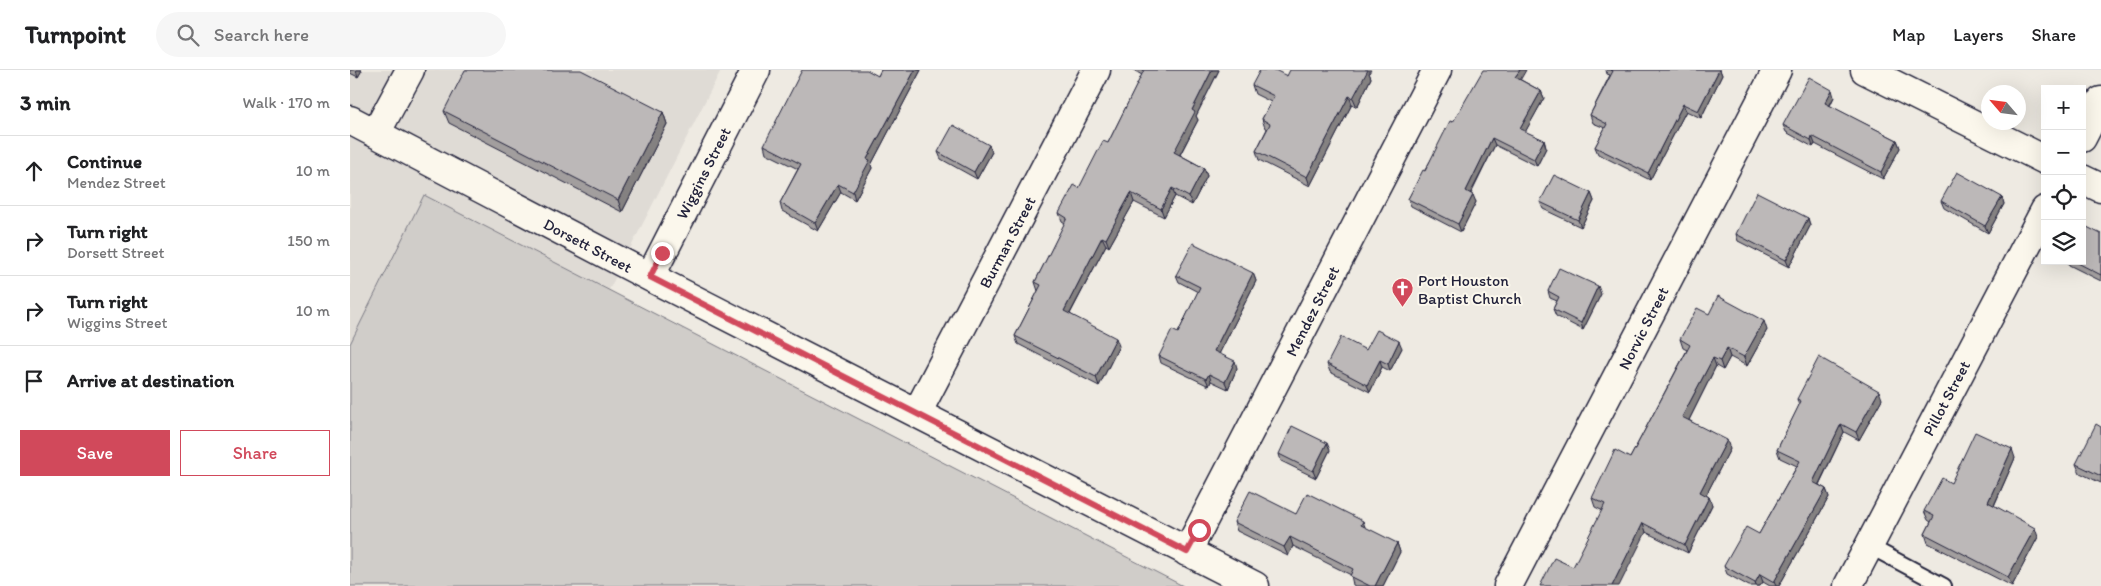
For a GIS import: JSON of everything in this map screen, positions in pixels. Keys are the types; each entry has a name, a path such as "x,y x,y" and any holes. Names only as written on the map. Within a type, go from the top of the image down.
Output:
{"street":[{"path":"376,133 410,70"},
{"name":"Wiggins Street","path":"650,277 756,70"},
{"name":"Burman Street","path":"917,413 1096,70"},
{"name":"Mendez Street","path":"1187,552 1437,70"},
{"name":"Norvic Street","path":"1508,586 1777,70"},
{"path":"1865,70 2041,158"},
{"path":"2086,130 2101,101"},
{"name":"Dorsett Street","path":"350,120 650,277 1255,586"},
{"path":"2086,181 2101,188"},
{"name":"Pillot Street","path":"1848,586 2041,218"}],"lane":[{"path":"1868,546 1944,586"}],"shaded area":[{"path":"350,70 721,70 609,290 424,195 350,344"},
{"path":"424,195 1183,586 350,586 350,344"}],"building":[{"path":"465,70 581,70 663,112 618,200 444,111"},
{"path":"802,70 867,70 878,76 881,70 915,70 867,159 870,160 853,192 838,184 815,223 780,203 801,164 764,145"},
{"path":"1144,70 1212,70 1192,110 1195,112 1174,152 1204,168 1189,197 1172,188 1161,209 1131,193 1106,239 1102,237 1064,311 1116,338 1096,377 1015,336 1041,285 1035,282 1067,218 1059,213 1074,185 1079,188 1103,141 1108,143"},
{"path":"1260,70 1275,70 1287,76 1290,70 1368,70 1353,98 1349,96 1307,177 1256,151 1270,124 1262,119 1274,96 1252,85"},
{"path":"1483,70 1520,70 1515,77 1541,91 1520,129 1544,140 1534,159 1492,138 1466,191 1473,195 1458,224 1408,199 1423,170 1425,171 1450,121 1453,122"},
{"path":"1611,70 1719,70 1698,111 1683,104 1648,173 1595,147 1607,124 1590,115 1613,71"},
{"path":"1809,77 1832,90 1825,103 1897,140 1881,172 1812,136 1811,140 1783,125"},
{"path":"953,125 989,145 974,172 938,152"},
{"path":"1957,172 2002,197 1985,226 1941,201"},
{"path":"1554,175 1591,193 1578,220 1540,202"},
{"path":"1757,192 1808,218 1786,260 1736,234"},
{"path":"2086,226 2101,234 2101,275 2082,265 2086,265"},
{"path":"1193,243 1253,273 1214,351 1235,361 1225,382 1209,374 1206,379 1159,356 1172,330 1178,333 1200,287 1176,275"},
{"path":"1559,268 1598,286 1581,323 1553,309 1559,297 1548,291"},
{"path":"1718,296 1764,321 1744,357 1727,348 1720,361 1713,358 1682,417 1727,440 1700,492 1709,497 1685,545 1643,523 1612,586 1540,586 1554,558 1573,567 1605,504 1592,498 1615,450 1630,458 1690,345 1680,339 1697,308 1709,314"},
{"path":"1377,330 1399,341 1388,364 1380,360 1367,385 1327,364 1341,337 1366,350"},
{"path":"1819,357 1879,391 1856,432 1841,424 1813,482 1826,489 1774,582 1760,574 1755,583 1724,566 1746,527 1759,534 1800,461 1777,450 1801,401 1797,399"},
{"path":"2096,424 2101,427 2101,476 2076,464"},
{"path":"1292,426 1327,443 1313,471 1279,454"},
{"path":"1975,432 2012,449 1988,502 2035,528 2008,577 1925,534 1934,516 1924,511 1942,478 1951,483"},
{"path":"1250,491 1296,514 1307,493 1363,521 1361,525 1397,543 1375,586 1370,586 1350,576 1353,569 1290,537 1284,547 1234,522"}],"place":[{"name":"Port Houston Baptist Church","path":"1402,308"}],"route":[{"path":"662,253 650,277 1187,552 1199,530"}]}
